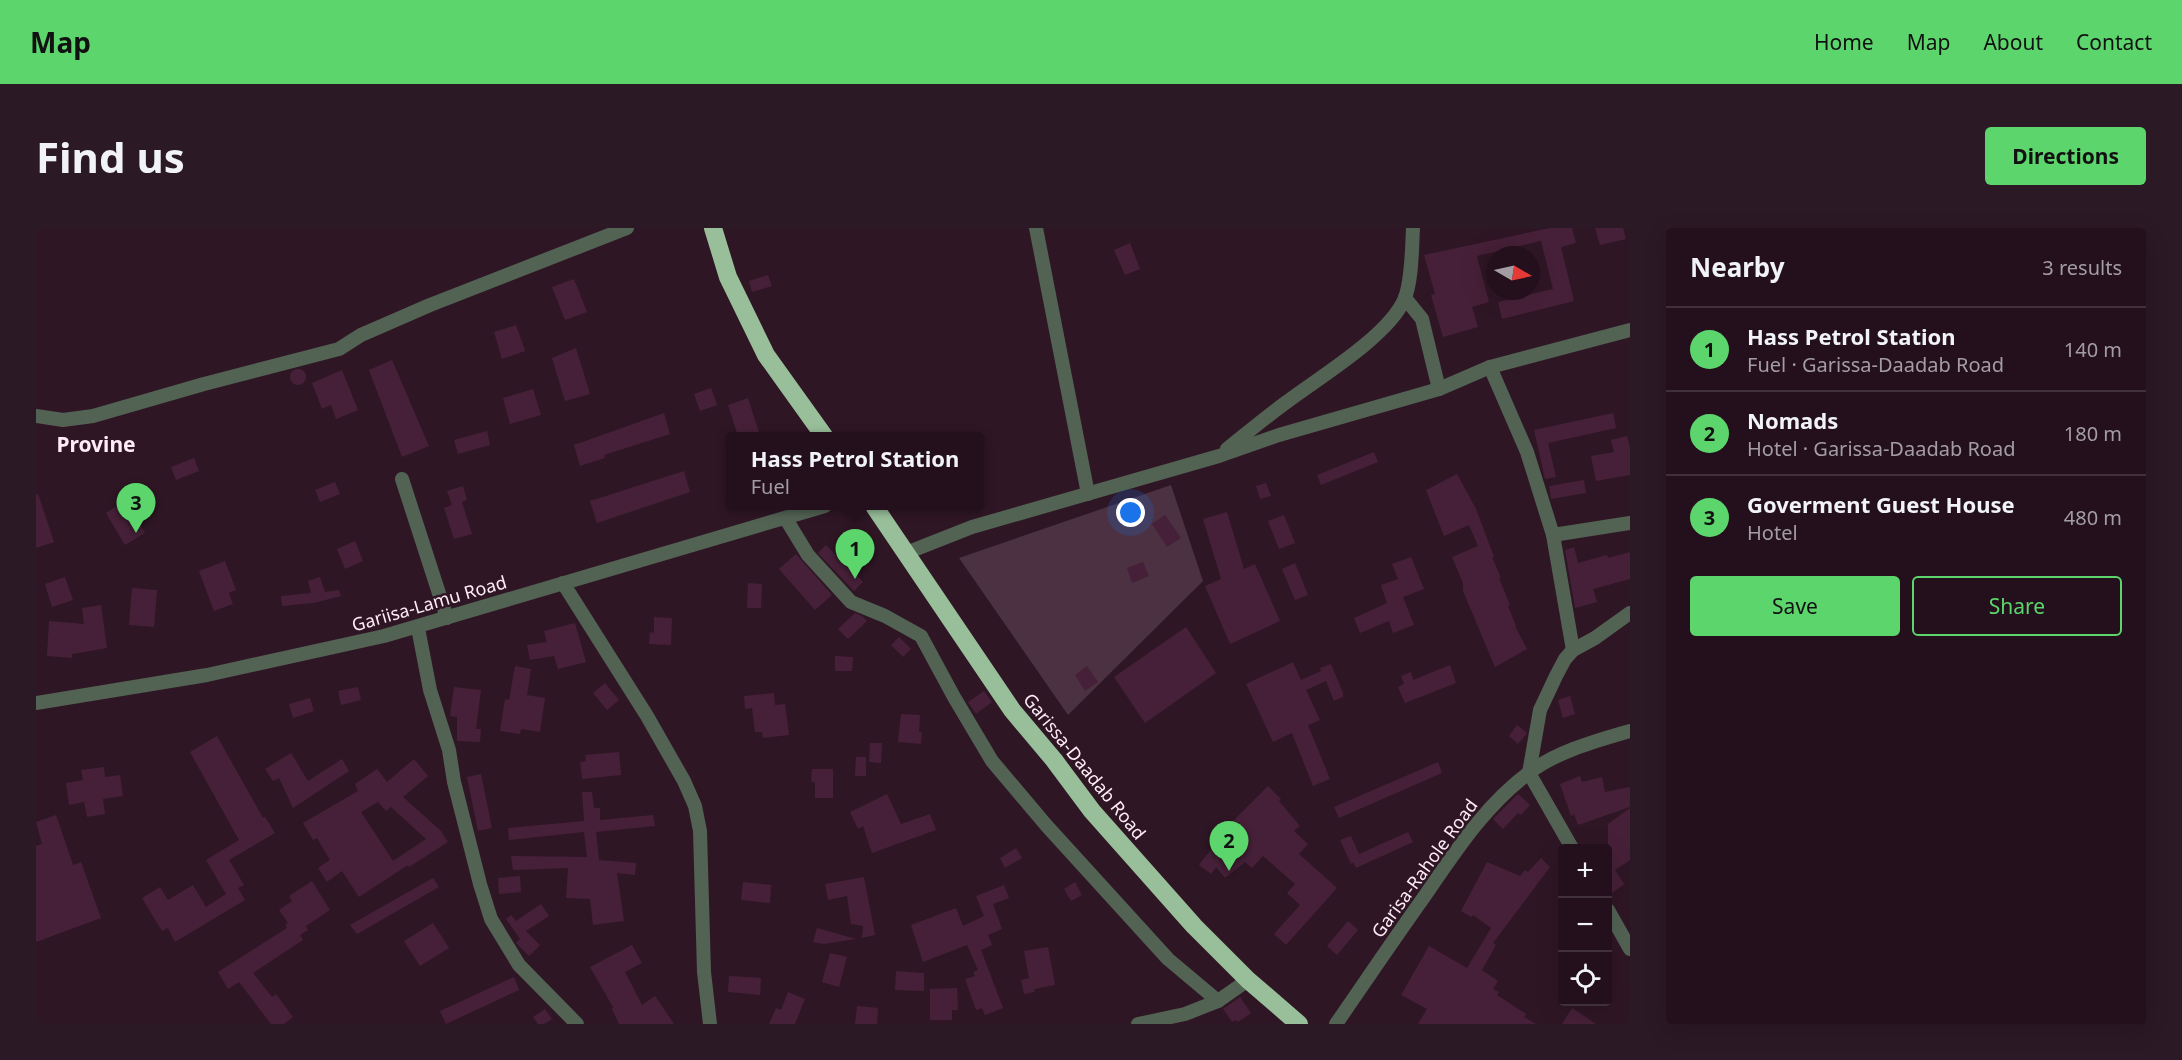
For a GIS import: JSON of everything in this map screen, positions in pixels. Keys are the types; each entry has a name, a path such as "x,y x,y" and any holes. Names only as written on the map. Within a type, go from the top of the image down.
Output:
{"highway":[{"path":"713,228 728,277 766,355 821,432"},
{"name":"Garissa-Daadab Road","path":"877,510 1012,710 1092,811 1194,926 1248,980 1299,1024"}],"street":[{"path":"36,416 63,420 93,416 339,349 361,335 430,305 627,228"},
{"path":"1036,228 1088,494"},
{"path":"1219,456 1384,328 1395,317 1405,298 1412,258 1413,228"},
{"path":"1405,298 1422,319 1439,389"},
{"path":"906,553 972,527 1219,456 1279,435 1439,389 1490,367 1630,330"},
{"path":"1490,367 1527,452 1554,535 1573,650"},
{"path":"402,479 447,618"},
{"name":"Gariisa-Lamu Road","path":"36,703 262,664 418,628 813,510"},
{"path":"786,519 808,555 851,602 885,616 921,636 992,761 1046,825 1168,959 1218,1001"},
{"path":"1554,535 1630,523"},
{"path":"563,583 647,716 684,781 695,806 700,831 704,972 710,1024"},
{"path":"1569,844 1529,773 1540,710 1565,659 1573,650 1596,638 1630,613"},
{"path":"418,628 430,690 448,750 454,782 491,919 519,964 577,1024"},
{"name":"Garisa-Rahole Road","path":"1336,1024 1461,842 1491,806 1529,773 1547,761 1594,741 1630,731"},
{"path":"1612,917 1630,949"},
{"path":"1138,1024 1185,1014 1218,1001 1248,980"}],"shaded area":[{"path":"1171,485 1203,581 1068,715 959,558"}],"building":[{"path":"1550,228 1572,228 1576,243 1561,247 1574,301 1502,319 1498,302 1540,300 1540,292 1553,289 1541,241 1520,246 1486,246 1486,254 1477,256 1486,290 1486,300 1489,302 1472,307 1478,327 1443,337 1431,295 1435,294 1424,255"},
{"path":"1595,228 1623,228 1626,239 1600,245"},
{"path":"1130,243 1140,269 1125,275 1114,250"},
{"path":"768,275 772,286 752,292 749,281"},
{"path":"574,279 587,312 565,320 552,287"},
{"path":"516,325 525,351 502,359 494,332"},
{"path":"576,348 590,394 565,401 552,358"},
{"path":"392,360 429,446 402,457 369,370"},
{"path":"298,369 304,371 306,377 304,383 298,385 292,383 290,377 292,371"},
{"path":"342,370 358,410 336,419 331,405 322,409 312,383"},
{"path":"711,388 717,405 700,411 694,394"},
{"path":"533,389 541,415 510,424 503,398"},
{"path":"748,398 759,432 737,432 728,405"},
{"path":"664,413 670,434 604,455 605,458 580,466 574,445"},
{"path":"1613,413 1616,428 1548,443 1556,477 1545,479 1534,430"},
{"path":"487,431 490,445 458,454 454,440"},
{"path":"1627,436 1630,448 1630,475 1596,481 1591,456 1614,452 1611,440"},
{"path":"1374,452 1378,462 1321,485 1317,475"},
{"path":"194,458 199,471 176,480 171,467"},
{"path":"684,471 690,492 597,523 590,501"},
{"path":"1457,474 1476,509 1510,605 1508,606 1515,626 1527,649 1495,667 1463,591 1463,583 1452,557 1478,546 1469,525 1444,536 1426,490"},
{"path":"1584,480 1586,493 1551,499 1549,486"},
{"path":"335,482 340,494 320,502 315,490"},
{"path":"1266,483 1271,496 1260,499 1256,486"},
{"path":"463,486 467,500 462,502 472,534 454,539 444,508 452,505 447,491"},
{"path":"36,494 38,494 54,542 36,548"},
{"path":"126,500 145,533 125,545 106,513"},
{"path":"1227,512 1244,569 1255,564 1280,621 1230,644 1205,586 1221,579 1203,519"},
{"path":"1165,515 1181,538 1167,547 1152,524"},
{"path":"1284,515 1295,543 1279,549 1268,521"},
{"path":"355,541 363,561 345,569 337,549"},
{"path":"826,545 863,582 854,591 818,553"},
{"path":"1574,547 1578,563 1607,555 1608,558 1630,552 1630,579 1593,589 1597,602 1575,608 1565,550"},
{"path":"796,554 832,595 815,610 779,569"},
{"path":"1411,557 1424,589 1403,597 1414,625 1393,633 1389,621 1360,633 1354,618 1387,603 1381,585 1398,579 1392,564"},
{"path":"225,561 236,590 229,593 233,604 214,611 199,571"},
{"path":"1143,562 1149,576 1132,583 1127,568"},
{"path":"1295,563 1308,595 1295,600 1282,569"},
{"path":"65,577 73,600 52,607 45,584"},
{"path":"320,577 325,592 339,590 341,596 314,603 282,606 281,596 311,593 308,581"},
{"path":"748,583 762,584 761,608 747,608"},
{"path":"132,588 157,590 154,627 129,625"},
{"path":"101,605 107,648 72,654 72,658 47,656 49,621 84,624 82,608"},
{"path":"855,613 867,621 848,639 838,629"},
{"path":"654,617 672,618 671,645 649,644 650,632 654,633"},
{"path":"575,623 586,662 558,669 554,656 530,660 527,645 547,642 544,631"},
{"path":"1186,627 1216,673 1145,723 1114,677"},
{"path":"899,637 911,649 903,657 891,645"},
{"path":"835,656 853,657 852,671 835,671"},
{"path":"1293,662 1301,680 1331,664 1343,693 1343,697 1334,701 1326,681 1306,690 1320,720 1308,725 1330,779 1313,786 1292,733 1273,742 1246,684"},
{"path":"1450,665 1456,683 1405,703 1398,687 1404,684 1401,676 1411,672 1413,680"},
{"path":"515,666 531,669 527,695 545,698 540,732 521,729 520,734 500,731 505,699 509,700"},
{"path":"1087,666 1098,682 1085,691 1075,675"},
{"path":"605,683 619,700 607,710 593,693"},
{"path":"358,687 361,700 341,705 338,691"},
{"path":"454,687 481,690 476,729 481,729 480,742 457,741 457,717 450,716"},
{"path":"984,691 992,702 976,714 968,702"},
{"path":"774,693 775,705 785,704 789,735 763,738 762,732 755,732 752,708 745,709 744,696"},
{"path":"1570,696 1575,714 1563,718 1558,700"},
{"path":"310,698 314,711 293,718 289,704"},
{"path":"901,714 920,715 921,744 898,742"},
{"path":"1517,725 1527,733 1518,744 1509,736"},
{"path":"217,736 263,818 265,817 275,833 229,860 244,885 238,888 245,900 175,942 168,928 162,931 142,898 160,887 168,900 193,885 206,907 226,894 206,860 239,840 190,752"},
{"path":"870,743 882,743 881,763 869,762"},
{"path":"619,752 621,775 582,779 580,762 586,761 585,755"},
{"path":"291,753 308,781 342,759 349,771 293,808 279,778 273,781 265,769"},
{"path":"856,757 866,757 866,776 855,776"},
{"path":"414,759 428,776 403,797 441,831 448,842 359,897 342,871 327,882 318,868 330,860 317,838 313,840 303,823 358,791 355,784 377,769 387,782","holes":["378,802 386,811 391,807 426,839 393,861 361,812"]},
{"path":"1438,762 1442,773 1339,818 1334,807"},
{"path":"104,767 105,777 120,775 123,796 103,799 105,814 87,817 84,802 69,805 66,783 83,780 81,770"},
{"path":"812,769 833,769 833,798 815,798 815,782 811,782"},
{"path":"481,774 492,828 478,831 467,777"},
{"path":"1580,776 1582,782 1602,777 1605,792 1630,787 1630,807 1578,825 1574,814 1571,816 1560,784"},
{"path":"1268,786 1281,799 1279,801 1300,826 1294,831 1308,844 1299,854 1337,888 1286,945 1274,934 1300,905 1287,893 1295,884 1263,856 1252,868 1245,862 1225,878 1216,867 1211,874 1199,865 1219,839 1217,837"},
{"path":"582,792 592,792 594,808 600,808 600,820 653,815 655,826 596,832 599,860 636,863 635,875 617,873 624,921 593,925 590,899 566,898 568,868 513,870 511,856 587,857 584,832 509,840 508,828 584,821"},
{"path":"887,794 901,824 930,814 936,830 872,853 863,826 858,829 850,812"},
{"path":"1518,794 1530,805 1521,815 1518,813 1503,829 1493,819"},
{"path":"1630,808 1630,860 1615,870 1624,884 1612,893 1612,844 1608,844 1608,824"},
{"path":"56,815 73,865 81,862 101,918 36,942 36,846 42,844 36,822"},
{"path":"1408,832 1413,842 1356,868 1353,862 1351,864 1340,840 1351,836 1359,854"},
{"path":"1016,848 1022,858 1005,868 1000,858"},
{"path":"1541,858 1550,867 1493,943 1496,945 1482,970 1498,981 1493,989 1499,992 1497,995 1526,1014 1524,1017 1536,1024 1418,1024 1427,1009 1401,995 1429,946 1467,968 1491,928 1473,915 1471,917 1461,911 1487,862 1520,876 1525,870 1528,872"},
{"path":"520,876 521,892 499,894 498,878"},
{"path":"864,877 875,935 862,938 863,926 851,924 847,896 828,900 825,884"},
{"path":"433,878 439,887 357,934 350,925"},
{"path":"312,881 330,910 306,926 308,930 300,935 303,940 253,973 272,997 276,994 293,1017 284,1024 271,1024 239,982 228,989 218,972 287,928 285,924 288,923 279,910 292,901 289,896"},
{"path":"743,882 771,885 770,903 741,900"},
{"path":"1075,882 1082,895 1071,901 1064,889"},
{"path":"1004,885 1009,898 993,904 1002,929 988,935 992,945 981,950 1003,1008 985,1015 982,1008 976,1010 965,979 975,976 973,972 978,970 967,945 923,962 911,925 956,908 963,926 984,916 976,896"},
{"path":"541,904 549,916 526,931 540,945 529,956 516,943 520,939 506,919 511,915 516,921"},
{"path":"1348,921 1358,930 1337,955 1327,946"},
{"path":"433,923 449,948 420,966 404,941"},
{"path":"817,928 856,939 824,944 813,942"},
{"path":"632,945 642,963 625,972 642,1005 655,996 674,1024 619,1024 613,1007 590,967"},
{"path":"1048,947 1055,985 1034,989 1035,992 1024,994 1021,980 1029,978 1024,951"},
{"path":"830,953 847,957 839,987 822,982"},
{"path":"896,971 924,973 924,991 895,990"},
{"path":"729,976 761,978 760,995 728,992"},
{"path":"514,977 519,990 446,1024 440,1011"},
{"path":"957,988 958,1010 952,1010 952,1020 930,1020 930,989"},
{"path":"788,992 805,999 795,1024 769,1024 776,1008 781,1010"},
{"path":"1240,997 1251,1013 1238,1022 1236,1020 1232,1022 1223,1009"},
{"path":"857,1006 878,1008 877,1024 855,1024"},
{"path":"1572,1008 1596,1024 1562,1024"},
{"path":"545,1009 552,1019 544,1024 538,1024 533,1017"}],"place":[{"name":"Goverment Guest House","path":"136,533"},
{"name":"Hass Petrol Station","path":"855,579"},
{"name":"Nomads","path":"1229,871"}],"district":[{"name":"Provine","path":"96,444"}]}
